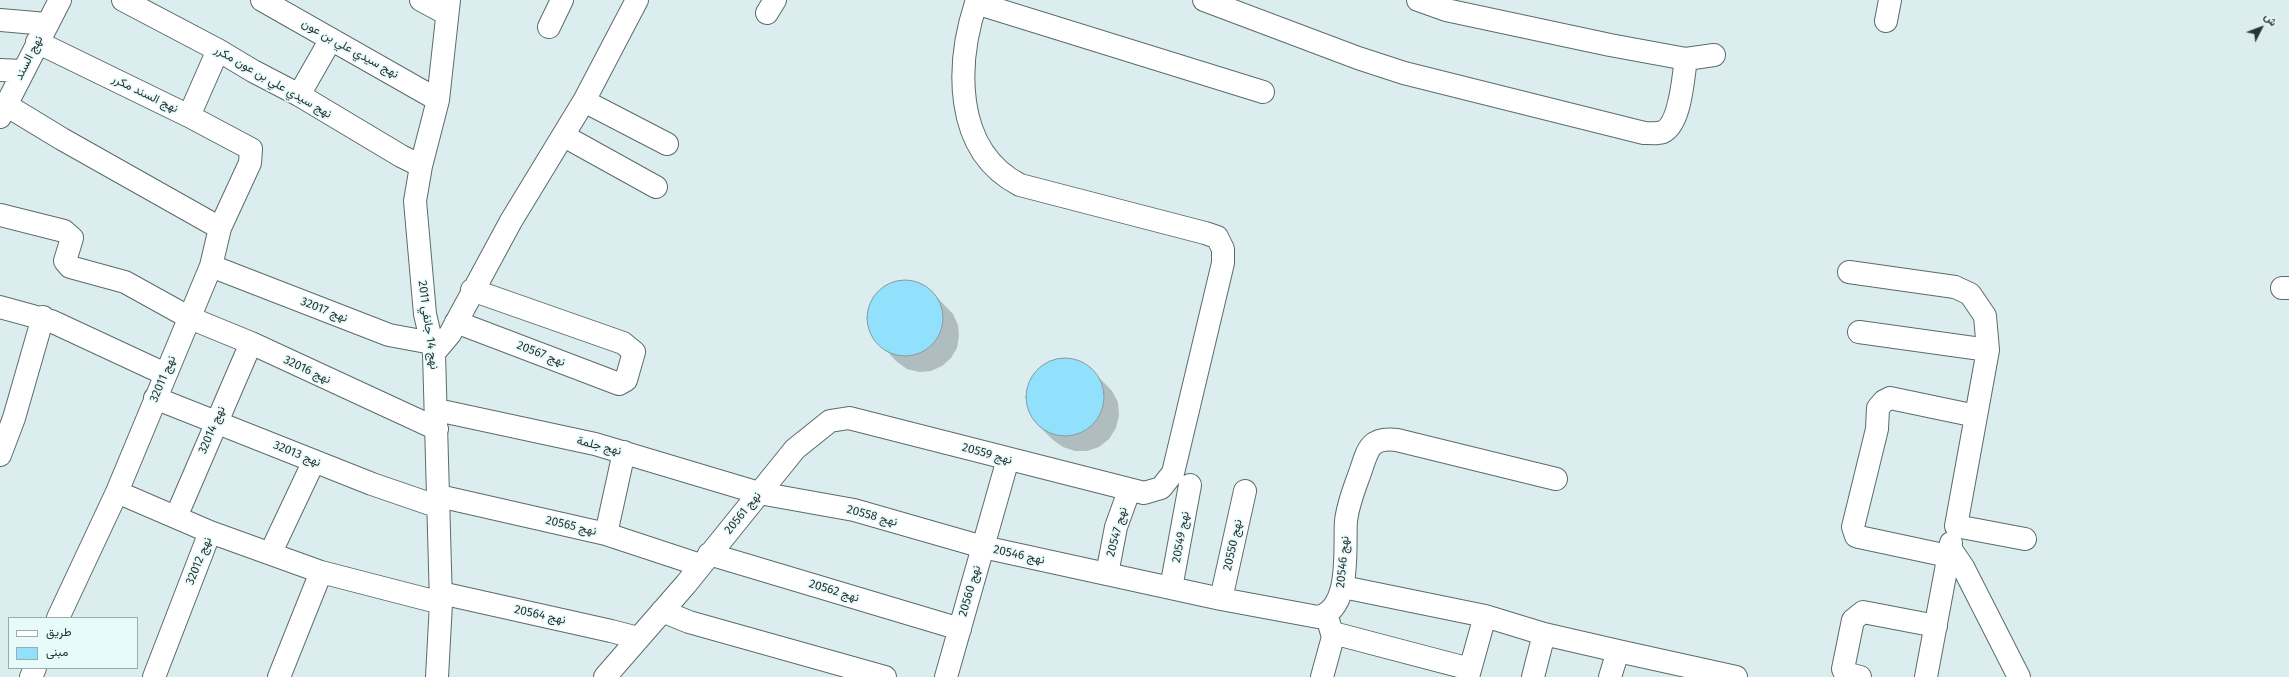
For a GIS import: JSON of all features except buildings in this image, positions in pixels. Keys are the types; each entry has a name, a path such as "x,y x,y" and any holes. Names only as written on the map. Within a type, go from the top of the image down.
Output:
{"street":[{"name":"نهج السند","path":"3,111 60,0"},
{"name":"نهج سيدي علي بن عون مكرر","path":"123,0 218,50 259,75 299,95 375,142 421,166"},
{"name":"نهج سيدي علي بن عون","path":"262,0 438,100"},
{"path":"421,0 448,7"},
{"path":"549,27 562,0"},
{"path":"433,348 444,343 472,290 515,215 584,101 637,0"},
{"path":"1204,0 1358,58 1404,73 1644,133 1657,134 1664,131 1676,116 1686,58"},
{"path":"1418,0 1446,10 1610,45 1686,58 1714,55"},
{"path":"1886,21 1890,0"},
{"path":"1136,492 1161,488 1173,473 1224,263 1223,249 1217,237 1205,233 1020,185 1007,178 990,161 973,135 962,92 962,62 977,2 1263,92"},
{"name":"نهج 14 جانفي 2011","path":"437,677 441,598 439,502 433,421 433,348 425,314 415,226 415,201 421,166 438,100 448,7"},
{"path":"0,20 42,33"},
{"name":"نهج السند مكرر","path":"42,33 189,116 251,149"},
{"path":"299,95 331,39"},
{"path":"189,116 218,50"},
{"path":"0,70 23,71"},
{"path":"584,101 667,144"},
{"path":"3,111 62,139 220,228"},
{"path":"564,136 656,187"},
{"name":"نهج 32011","path":"58,617 117,492 165,374 190,318 215,268 220,228 250,163 251,149"},
{"name":"نهج 32016","path":"0,215 64,231 72,238 65,261 66,265 125,282 190,318 433,421"},
{"name":"نهج 32017","path":"215,268 389,335 433,348"},
{"path":"1849,272 1955,288 1970,294 1985,316 1988,350 1956,526 1949,552 1926,677"},
{"name":"نهج 20567","path":"456,322 619,384 626,380 634,352 623,343 472,290"},
{"path":"0,307 43,318 165,374"},
{"path":"0,455 7,418 43,318"},
{"path":"1859,332 1988,350"},
{"name":"نهج 32014","path":"176,517 216,421 251,344"},
{"name":"نهج 32013","path":"155,398 314,461 439,502"},
{"path":"1976,416 1890,398 1884,401 1878,408 1877,429 1853,527 1856,536 1859,537 1949,552 1963,567 2019,677"},
{"name":"نهج 20559","path":"830,420 849,418 1136,492"},
{"name":"نهج 20561","path":"605,677 705,560 795,449 830,420"},
{"name":"نهج جلمة","path":"433,421 624,452 759,493"},
{"name":"نهج 20546","path":"983,547 1221,599 1318,617 1330,624 1332,609 1343,587 1349,504 1367,452 1375,442 1385,439 1397,440 1556,479"},
{"path":"606,534 624,452"},
{"name":"نهج 20560","path":"946,677 1008,459"},
{"path":"271,552 314,461"},
{"name":"نهج 20549","path":"1171,588 1190,485"},
{"name":"نهج 20550","path":"1221,599 1245,491"},
{"path":"117,492 210,532"},
{"name":"نهج 20547","path":"1107,574 1116,527 1136,492"},
{"name":"نهج 20558","path":"759,493 854,510 983,547"},
{"name":"نهج 20565","path":"439,502 606,534 705,560"},
{"path":"1956,526 2025,539"},
{"name":"نهج 32012","path":"154,677 210,532 271,552 321,572"},
{"name":"نهج 20562","path":"705,560 960,629"},
{"path":"279,677 321,572"},
{"name":"نهج 20564","path":"321,572 638,638"},
{"path":"1343,587 1485,616 1544,634 1734,677"},
{"path":"662,611 689,622 885,677"},
{"path":"1860,677 1845,673 1843,669 1853,620 1857,615 1863,612 1936,626"},
{"path":"1322,677 1330,624 1469,673 1485,616"},
{"path":"1533,677 1544,634"},
{"path":"1610,677 1618,651"}]}
